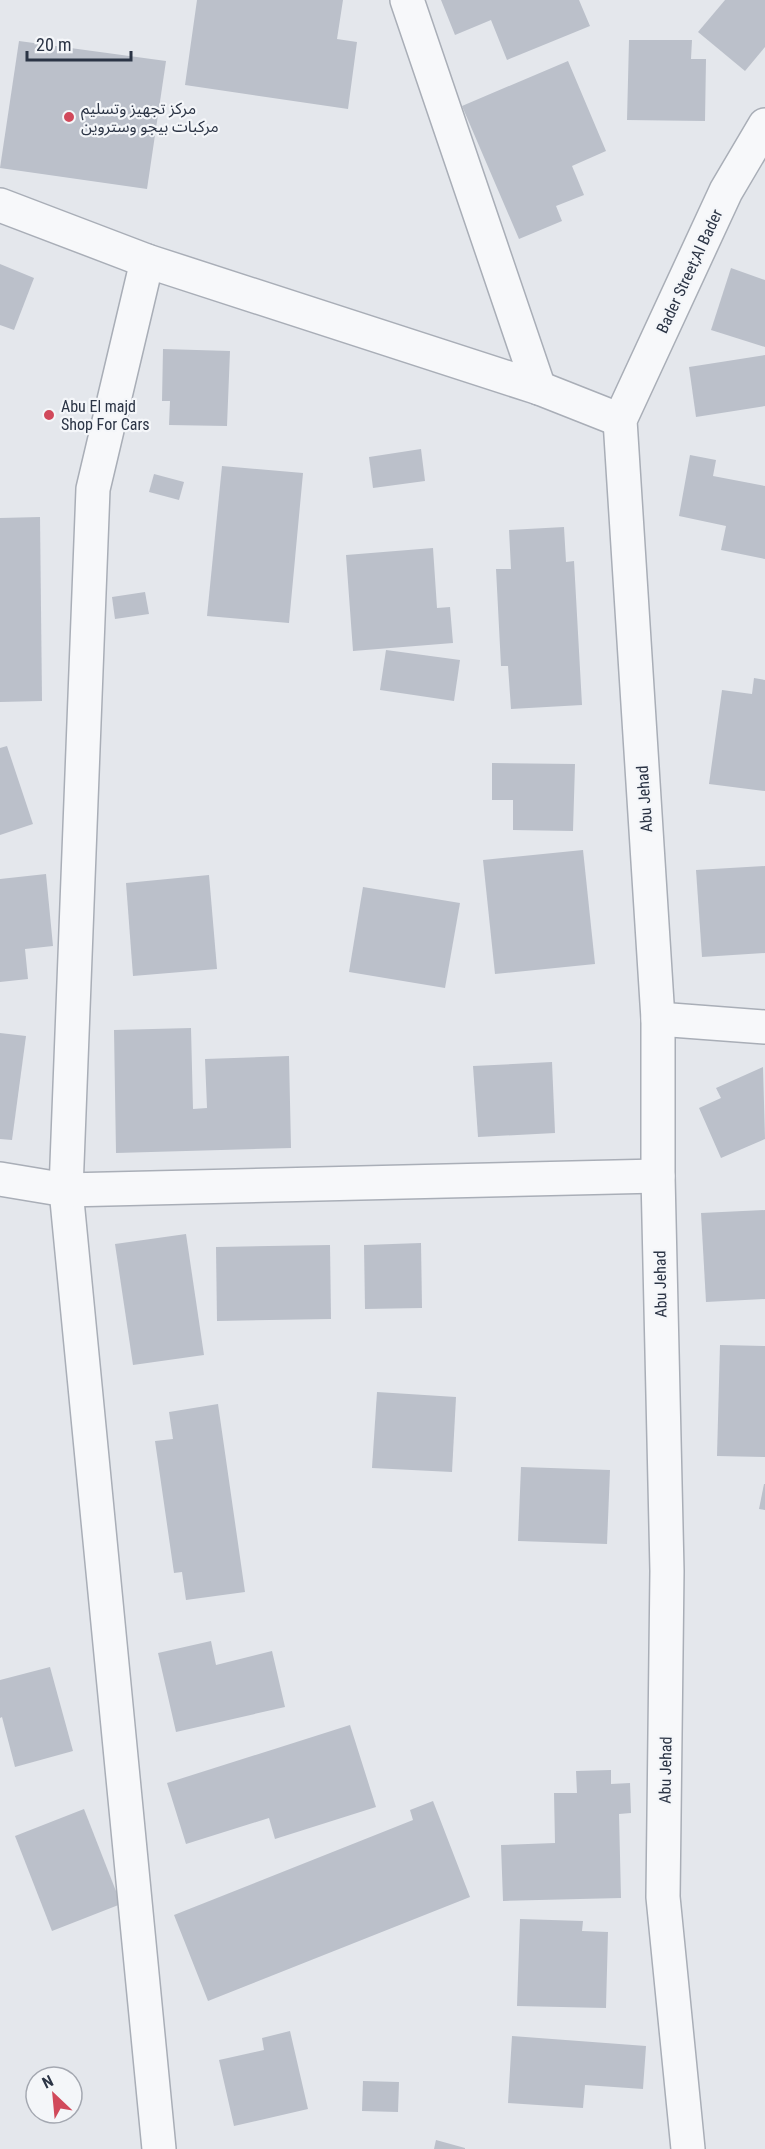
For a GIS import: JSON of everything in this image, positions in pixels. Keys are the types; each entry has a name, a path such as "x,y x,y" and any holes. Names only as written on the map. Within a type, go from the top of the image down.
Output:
{"street":[{"path":"406,0 539,388"},
{"name":"Bader Street;Al Bader","path":"620,420 726,191 765,125"},
{"path":"0,205 147,261 539,388 620,420"},
{"path":"147,261 93,489 66,1190 159,2149"},
{"name":"Abu Jehad","path":"620,420 658,1019 658,1176 667,1571 663,1897 688,2149"},
{"path":"658,1019 765,1027"},
{"path":"0,1179 66,1190 658,1176"}],"building":[{"path":"197,0 343,0 337,39 357,42 348,109 185,85"},
{"path":"441,0 579,0 590,26 507,60 491,20 455,35"},
{"path":"725,0 765,0 765,47 745,71 698,32"},
{"path":"629,40 692,40 691,59 706,59 705,121 627,120"},
{"path":"19,41 166,61 147,189 0,168"},
{"path":"568,61 606,151 572,166 584,195 556,206 562,221 519,239 462,106"},
{"path":"0,264 34,278 14,330 0,325"},
{"path":"731,268 765,280 765,347 711,330"},
{"path":"163,349 230,351 227,426 169,425 170,401 162,401"},
{"path":"765,355 765,406 696,417 689,367"},
{"path":"421,449 425,481 373,488 369,457"},
{"path":"690,455 716,460 713,476 765,486 765,559 721,550 726,526 679,516"},
{"path":"222,466 303,473 289,623 207,616"},
{"path":"154,474 184,482 179,500 149,492"},
{"path":"40,517 42,701 0,702 0,518"},
{"path":"564,527 566,562 574,561 582,705 511,709 508,666 501,666 496,569 511,569 509,530"},
{"path":"433,548 437,608 450,607 453,643 353,651 346,555"},
{"path":"145,592 149,614 115,619 112,597"},
{"path":"386,650 460,660 454,701 380,690"},
{"path":"754,678 765,680 765,791 709,784 722,690 752,694"},
{"path":"7,746 33,824 0,835 0,748"},
{"path":"492,763 575,764 573,831 513,830 513,800 492,800"},
{"path":"583,850 595,964 495,974 483,860"},
{"path":"765,866 765,953 702,957 696,870"},
{"path":"46,874 53,946 25,949 28,979 0,982 0,879"},
{"path":"209,875 217,969 133,976 126,883"},
{"path":"363,887 460,903 445,988 349,972"},
{"path":"191,1028 193,1109 207,1108 205,1059 289,1056 291,1148 116,1153 114,1030"},
{"path":"0,1033 26,1036 12,1140 0,1139"},
{"path":"552,1062 555,1133 478,1137 473,1066"},
{"path":"763,1067 765,1139 721,1158 699,1108 721,1098 716,1088"},
{"path":"765,1210 765,1299 706,1302 701,1213"},
{"path":"186,1234 204,1355 133,1365 115,1244"},
{"path":"421,1243 422,1308 365,1309 364,1245"},
{"path":"330,1245 331,1319 217,1321 216,1247"},
{"path":"720,1345 765,1346 765,1457 717,1456"},
{"path":"377,1392 456,1397 452,1472 372,1468"},
{"path":"218,1404 245,1592 186,1600 182,1572 174,1573 155,1441 173,1439 169,1412"},
{"path":"521,1467 610,1470 607,1544 518,1541"},
{"path":"765,1484 765,1510 759,1509"},
{"path":"211,1641 216,1665 272,1651 285,1707 176,1732 158,1653"},
{"path":"50,1667 73,1751 15,1767 2,1717 0,1718 0,1680"},
{"path":"350,1725 376,1807 275,1839 269,1818 186,1844 167,1783"},
{"path":"611,1770 611,1784 630,1783 631,1813 619,1814 621,1898 503,1901 501,1845 555,1843 554,1793 577,1793 576,1771"},
{"path":"433,1801 470,1897 208,2001 174,1915 413,1820 410,1810"},
{"path":"84,1809 121,1904 52,1931 15,1836"},
{"path":"520,1919 583,1921 582,1931 608,1932 606,2008 517,2006"},
{"path":"290,2031 308,2109 234,2126 219,2060 264,2050 262,2038"},
{"path":"512,2036 646,2046 643,2089 585,2085 583,2108 508,2103"},
{"path":"363,2081 399,2082 398,2112 362,2111"},
{"path":"436,2140 465,2148 465,2149 434,2149"}],"place":[{"name":"مركز تجهيز وتسليم مركبات بيجو وستروين","path":"69,117"},
{"name":"Abu El majd Shop For Cars","path":"49,415"}]}
